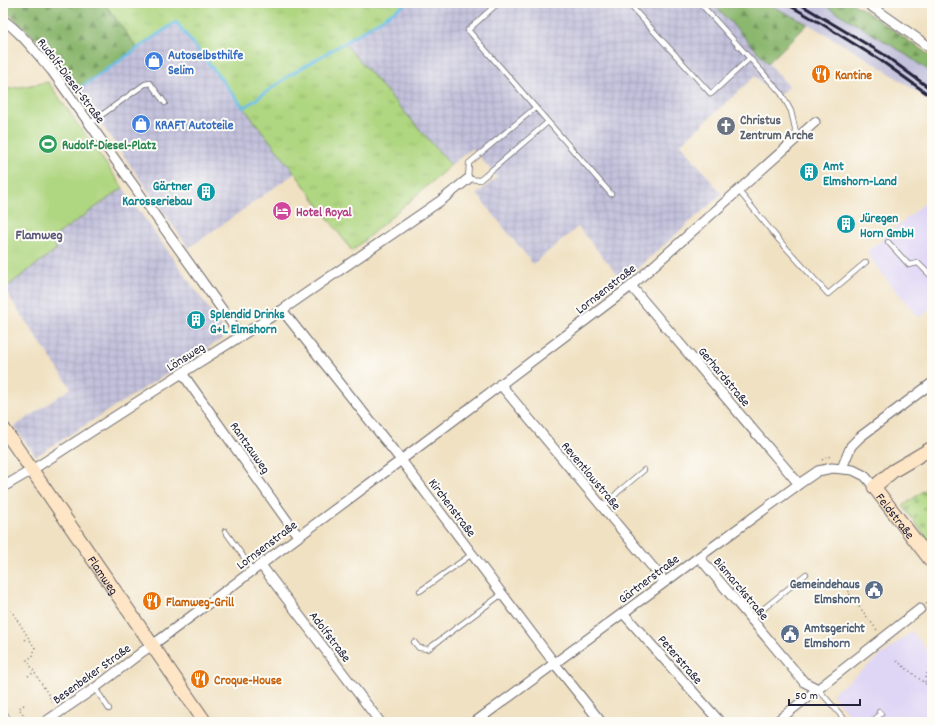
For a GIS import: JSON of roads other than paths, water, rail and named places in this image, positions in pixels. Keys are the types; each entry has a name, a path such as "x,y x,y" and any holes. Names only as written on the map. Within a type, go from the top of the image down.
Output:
{"main road":[{"name":"Flamweg","path":"3,428 204,722"},
{"path":"874,487 893,471 932,448"},
{"name":"Feldstraße","path":"874,487 932,562"}],"street":[{"path":"867,3 932,49"},
{"name":"Rudolf-Diesel-Straße","path":"3,20 11,25 52,72 241,336"},
{"name":"Lornsenstraße","path":"152,645 399,462 631,286 814,122"},
{"name":"Lönsweg","path":"3,486 32,470 282,310 443,199 468,179"},
{"name":"Gerhardstraße","path":"631,286 799,484"},
{"name":"Kirchenstraße","path":"282,310 601,722"},
{"name":"Rantzauweg","path":"182,373 298,536"},
{"path":"842,468 851,446 860,437 932,383"},
{"name":"Reventlowstraße","path":"500,384 665,582"},
{"name":"Gärtnerstraße","path":"475,722 699,556 818,471 832,468 842,468 861,473 874,487"},
{"name":"Bismarckstraße","path":"699,556 804,682 818,689"},
{"name":"Adolfstraße","path":"257,568 380,722"},
{"path":"776,722 786,719 818,689 920,609"},
{"name":"Peterstraße","path":"623,613 720,722"},
{"name":"Besenbeker Straße","path":"45,722 95,688 152,645"}],"lane":[{"path":"498,3 468,30 611,194"},
{"path":"628,3 711,94 750,58"},
{"path":"700,3 781,93 792,111 798,137"},
{"path":"89,124 145,84 150,83 165,103"},
{"path":"535,108 469,163 468,179 480,180 548,122"},
{"path":"738,190 779,240 828,294 866,262"},
{"path":"888,242 909,265 918,262 932,277"},
{"path":"603,508 618,492 644,470"},
{"path":"225,531 257,568"},
{"path":"420,591 472,554"},
{"path":"751,619 806,574"},
{"path":"414,642 420,648 428,649 502,594"},
{"path":"95,688 109,709"},
{"name":"Bismarckstraße","path":"818,689 847,722"},
{"path":"3,710 10,722"},
{"path":"871,722 881,714 879,712"}],"waterway":[{"path":"77,90 176,22 244,108 290,75 407,3"}],"railway":[{"path":"785,3 880,60 932,97"},
{"path":"798,3 883,54 932,90"}],"place":[{"name":"Autoselbsthilfe Selim","path":"154,61"},
{"name":"Kantine","path":"821,74"},
{"name":"KRAFT Autoteile","path":"141,124"},
{"name":"Christus Zentrum Arche","path":"726,126"},
{"name":"Rudolf-Diesel-Platz","path":"48,144"},
{"name":"Amt Elmshorn-Land","path":"809,172"},
{"name":"Gärtner Karosseriebau","path":"206,192"},
{"name":"Hotel Royal","path":"282,211"},
{"name":"Jüregen Horn GmbH","path":"846,224"},
{"name":"Splendid Drinks G+L Elmshorn","path":"196,320"},
{"name":"Gemeindehaus Elmshorn","path":"874,590"},
{"name":"Flamweg-Grill","path":"152,601"},
{"name":"Amtsgericht Elmshorn","path":"790,634"},
{"name":"Croque-House","path":"200,679"}],"district":[{"name":"Flamweg","path":"39,234"}]}
